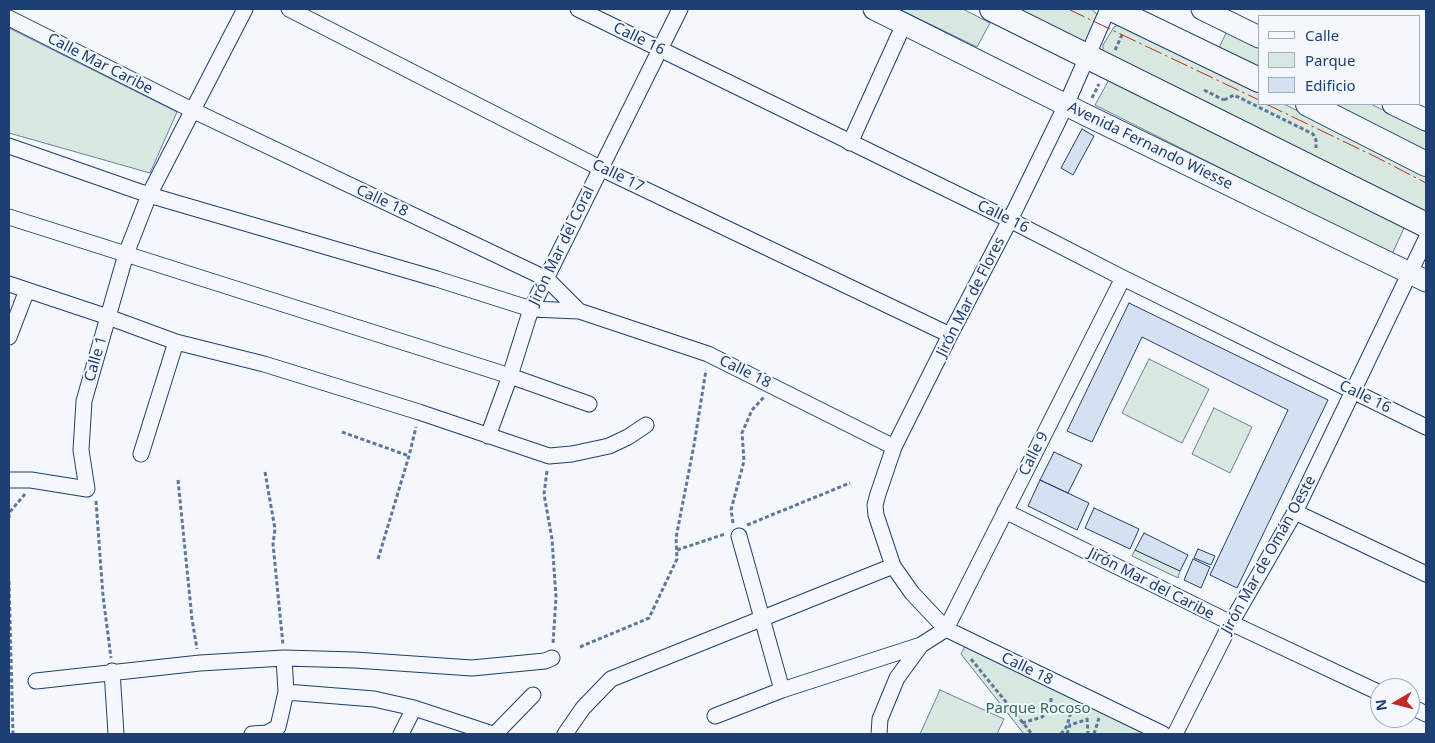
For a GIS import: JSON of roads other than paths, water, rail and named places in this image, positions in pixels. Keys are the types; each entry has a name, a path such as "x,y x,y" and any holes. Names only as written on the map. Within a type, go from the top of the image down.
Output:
{"main road":[{"name":"Avenida Fernando Wiesse","path":"874,9 1418,278"},
{"path":"992,9 1426,225"},
{"path":"1112,9 1258,80"},
{"path":"1202,9 1258,37"},
{"path":"1310,105 1426,164"},
{"path":"1395,105 1426,120"}],"street":[{"name":"Calle 1","path":"31,480 87,489 81,450 84,401 126,254 149,195 246,9"},
{"name":"Calle 17","path":"289,9 600,168 950,335"},
{"name":"Calle 16","path":"578,9 1010,220 1122,278 1426,427"},
{"name":"Jirón Mar del Coral","path":"488,436 510,376 531,309 680,9"},
{"name":"Jirón Mar de Flores","path":"894,447 1010,220 1066,105 1108,9"},
{"name":"Calle Mar Caribe","path":"9,18 192,110"},
{"path":"850,143 904,24"},
{"name":"Calle 18","path":"192,110 547,279 579,311 708,354 894,447 875,505 876,515 893,566 912,593 946,629 1163,734"},
{"path":"9,146 149,195 437,279 531,309 579,311"},
{"path":"9,217 510,376 589,404"},
{"name":"Jirón Mar de Omán Oeste","path":"1175,734 1231,624 1295,512 1353,391 1418,278 1426,239"},
{"name":"Calle 9","path":"946,629 1122,278"},
{"path":"9,284 176,342 264,364 419,412 549,456 572,454 609,446 628,437 646,425"},
{"path":"9,337 27,290"},
{"path":"141,454 176,342"},
{"path":"9,468 31,480"},
{"path":"9,480 31,480"},
{"name":"Jirón Mar del Caribe","path":"1005,510 1231,624 1370,687"},
{"path":"1295,512 1426,574"},
{"path":"736,532 782,690"},
{"path":"565,734 583,708 611,679 893,566"},
{"path":"715,716 782,690 920,645 946,629"},
{"path":"879,734 880,719 897,678 920,645"},
{"path":"36,681 112,671 284,658 356,660 472,668 545,661 552,658"},
{"path":"252,734 268,733 278,727 286,692 284,658"},
{"path":"112,671 116,734"},
{"path":"286,692 374,699 414,708 494,734 533,695"},
{"path":"401,734 414,708"}],"park label":[{"name":"Parque Rocoso","path":"1038,709"}]}
